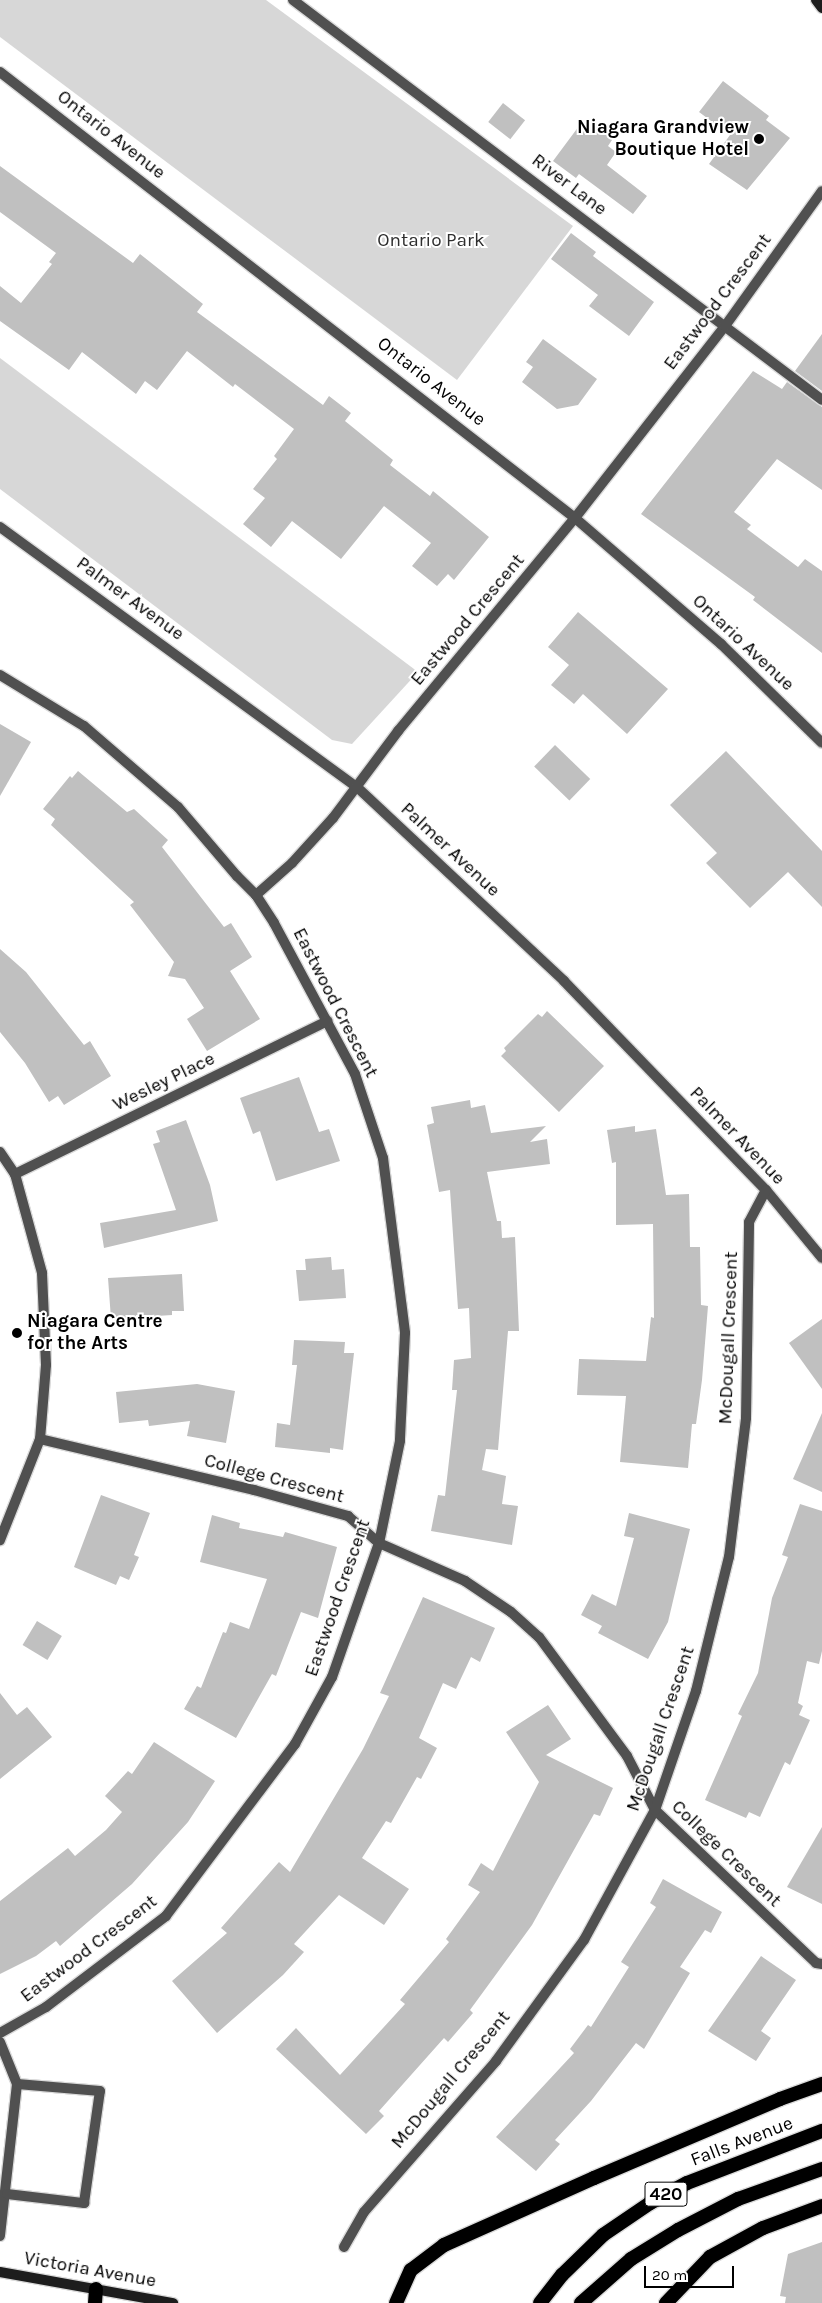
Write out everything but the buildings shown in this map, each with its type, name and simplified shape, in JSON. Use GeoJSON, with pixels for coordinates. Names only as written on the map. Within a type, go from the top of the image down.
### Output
{"type":"FeatureCollection","features":[{"type":"Feature","properties":{"kind":"highway"},"geometry":{"type":"LineString","coordinates":[[396,2303],[411,2270],[444,2245],[691,2136],[822,2084]]}},
{"type":"Feature","properties":{"kind":"highway","name":"Falls Avenue"},"geometry":{"type":"LineString","coordinates":[[540,2303],[562,2275],[603,2235],[650,2204],[687,2183],[822,2131]]}},
{"type":"Feature","properties":{"kind":"highway","name":"420"},"geometry":{"type":"LineString","coordinates":[[580,2303],[631,2259],[678,2230],[738,2199],[822,2169]]}},
{"type":"Feature","properties":{"kind":"highway"},"geometry":{"type":"LineString","coordinates":[[666,2303],[710,2257],[763,2228],[822,2206]]}},
{"type":"Feature","properties":{"kind":"highway"},"geometry":{"type":"LineString","coordinates":[[95,2303],[96,2288]]}},
{"type":"Feature","properties":{"kind":"main road"},"geometry":{"type":"LineString","coordinates":[[816,0],[822,8]]}},
{"type":"Feature","properties":{"kind":"main road","name":"Victoria Avenue"},"geometry":{"type":"LineString","coordinates":[[0,2272],[173,2303]]}},
{"type":"Feature","properties":{"kind":"street","name":"River Lane"},"geometry":{"type":"LineString","coordinates":[[293,0],[822,400]]}},
{"type":"Feature","properties":{"kind":"street","name":"Ontario Avenue"},"geometry":{"type":"LineString","coordinates":[[0,72],[575,518],[721,644],[822,743]]}},
{"type":"Feature","properties":{"kind":"street","name":"Eastwood Crescent"},"geometry":{"type":"LineString","coordinates":[[0,2033],[46,2007],[166,1916],[294,1744],[332,1677],[380,1542],[400,1440],[405,1333],[382,1158],[355,1074],[328,1021],[256,895],[292,863],[358,788],[398,731],[575,518],[725,326],[822,191]]}},
{"type":"Feature","properties":{"kind":"street","name":"Palmer Avenue"},"geometry":{"type":"LineString","coordinates":[[0,527],[358,788],[564,981],[766,1190],[822,1258]]}},
{"type":"Feature","properties":{"kind":"street"},"geometry":{"type":"LineString","coordinates":[[0,675],[84,726],[164,794],[256,895]]}},
{"type":"Feature","properties":{"kind":"street","name":"Wesley Place"},"geometry":{"type":"LineString","coordinates":[[14,1174],[328,1021]]}},
{"type":"Feature","properties":{"kind":"street"},"geometry":{"type":"LineString","coordinates":[[0,1152],[14,1174],[42,1273],[46,1365],[40,1439],[0,1540]]}},
{"type":"Feature","properties":{"kind":"street","name":"McDougall Crescent"},"geometry":{"type":"LineString","coordinates":[[344,2248],[364,2212],[496,2061],[584,1940],[655,1810],[696,1690],[729,1557],[746,1418],[749,1222],[766,1190]]}},
{"type":"Feature","properties":{"kind":"street","name":"College Crescent"},"geometry":{"type":"LineString","coordinates":[[40,1439],[254,1490],[348,1516],[380,1542],[465,1581],[511,1612],[539,1638],[627,1756],[655,1810],[816,1963],[822,1964]]}},
{"type":"Feature","properties":{"kind":"street"},"geometry":{"type":"LineString","coordinates":[[0,2042],[17,2084],[7,2194],[0,2236]]}},
{"type":"Feature","properties":{"kind":"street"},"geometry":{"type":"LineString","coordinates":[[7,2194],[84,2203],[100,2091],[17,2084]]}},
{"type":"Feature","properties":{"kind":"green space","name":"Ontario Park"},"geometry":{"type":"Polygon","coordinates":[[[0,0],[266,0],[573,226],[457,380],[0,37],[0,0]]]}},
{"type":"Feature","properties":{"kind":"green space"},"geometry":{"type":"Polygon","coordinates":[[[0,358],[418,672],[352,744],[332,740],[0,489],[0,358]]]}},
{"type":"Feature","properties":{"kind":"place","name":"Niagara Grandview Boutique Hotel"},"geometry":{"type":"Point","coordinates":[759,139]}},
{"type":"Feature","properties":{"kind":"place","name":"Niagara Centre for the Arts"},"geometry":{"type":"Point","coordinates":[17,1333]}}]}
